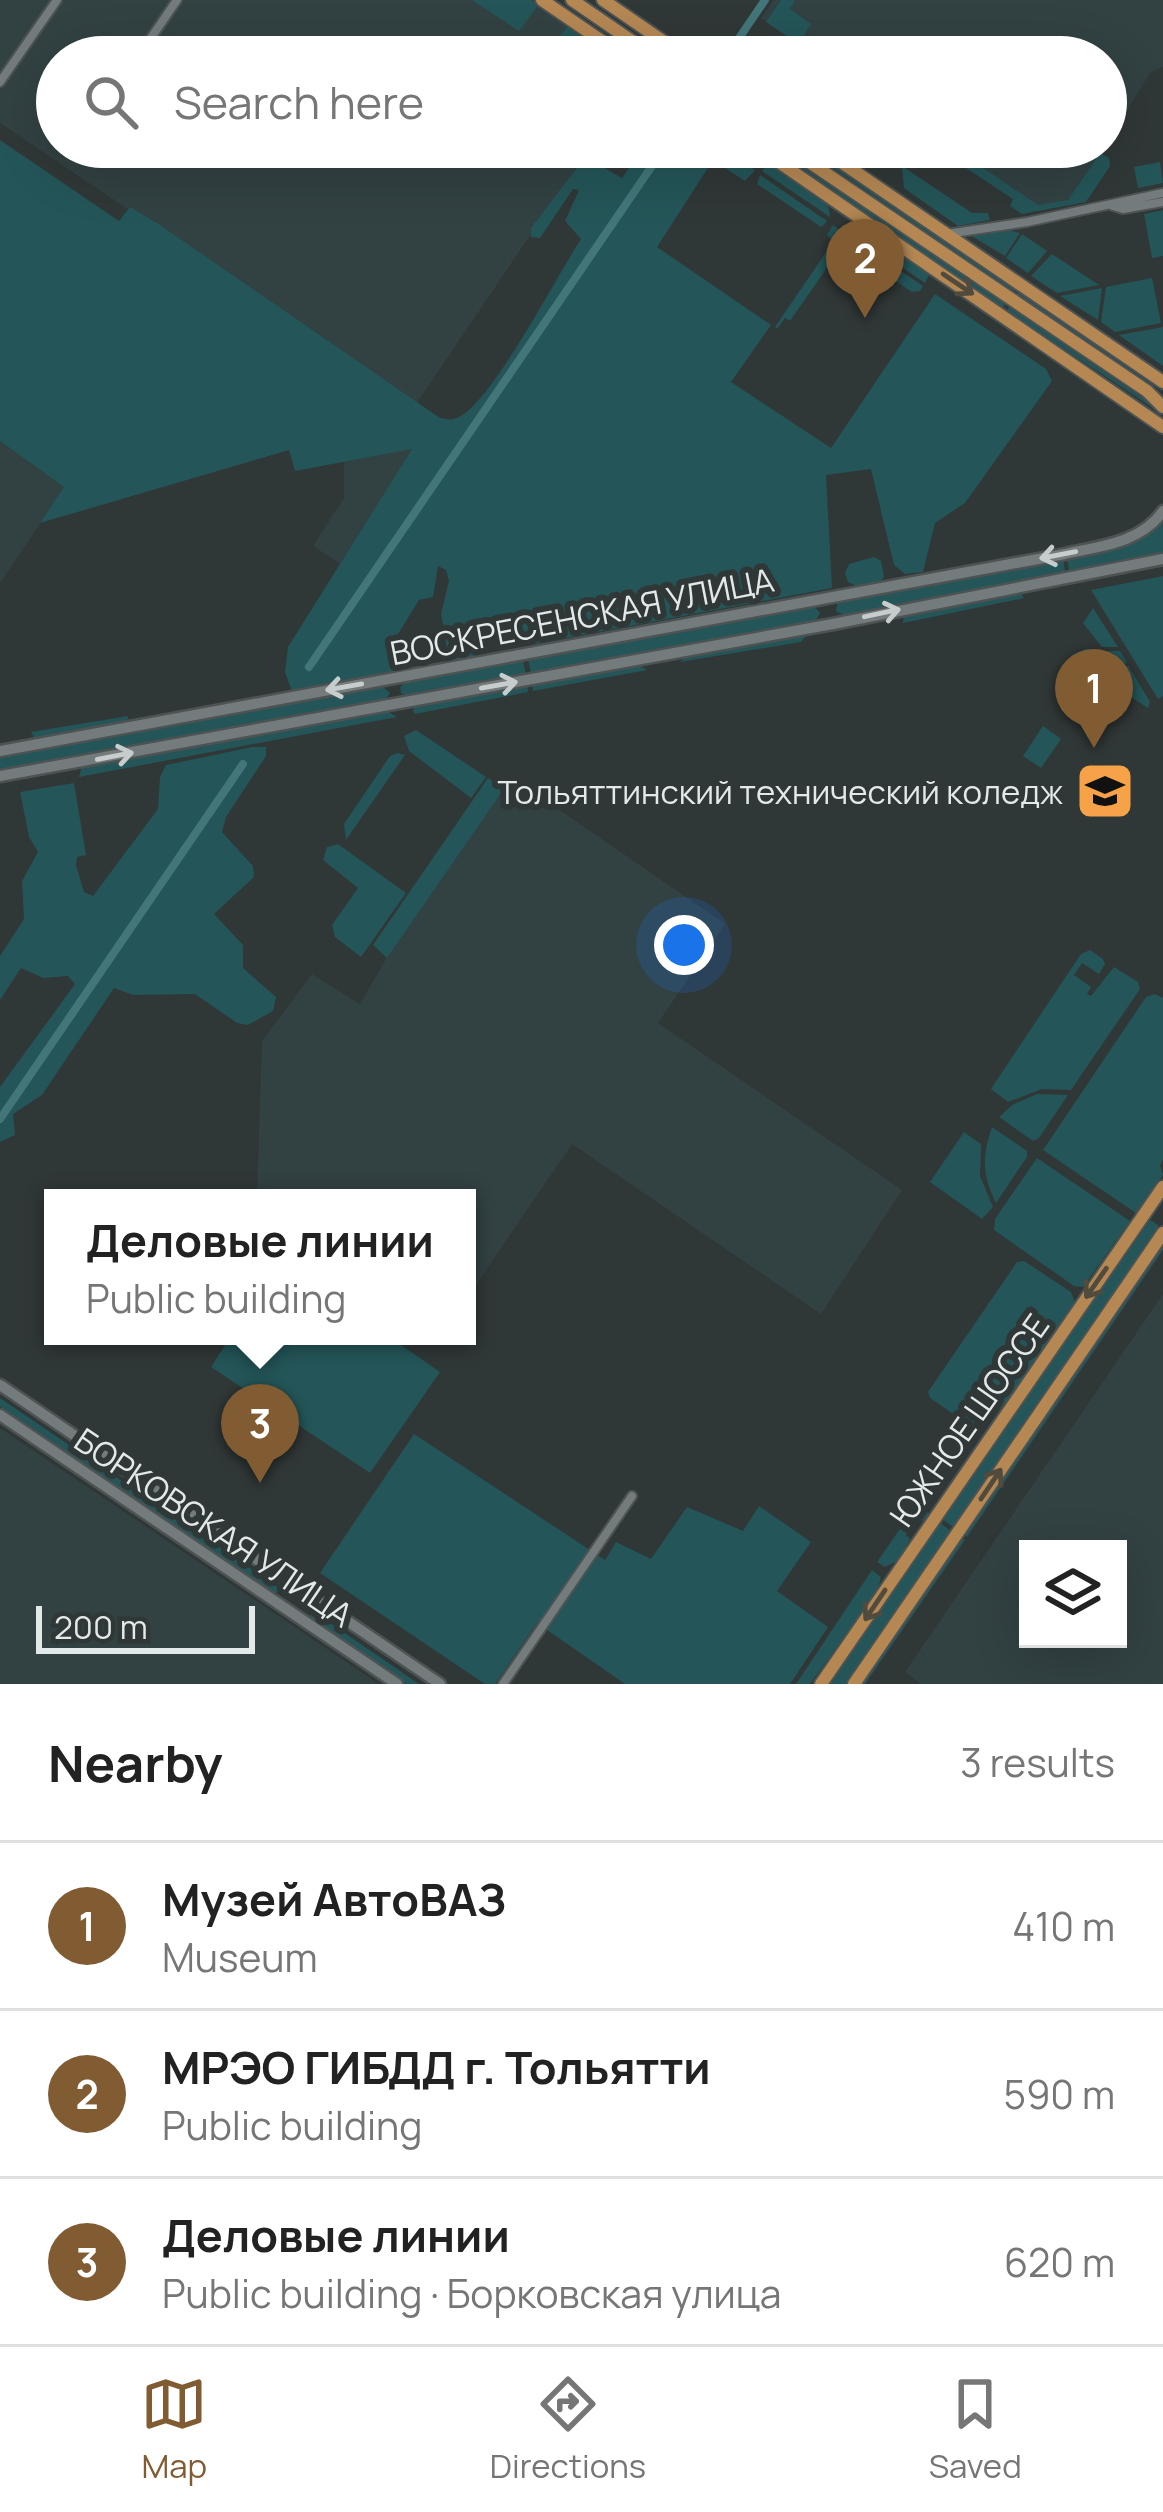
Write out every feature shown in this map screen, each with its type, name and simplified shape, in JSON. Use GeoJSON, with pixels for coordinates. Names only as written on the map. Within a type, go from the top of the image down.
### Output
{"type":"FeatureCollection","features":[{"type":"Feature","properties":{"kind":"main road"},"geometry":{"type":"LineString","coordinates":[[542,0],[594,36]]}},
{"type":"Feature","properties":{"kind":"main road"},"geometry":{"type":"LineString","coordinates":[[572,0],[624,36]]}},
{"type":"Feature","properties":{"kind":"main road"},"geometry":{"type":"LineString","coordinates":[[603,0],[655,36]]}},
{"type":"Feature","properties":{"kind":"main road"},"geometry":{"type":"LineString","coordinates":[[787,168],[1163,427]]}},
{"type":"Feature","properties":{"kind":"main road"},"geometry":{"type":"LineString","coordinates":[[818,168],[1163,407]]}},
{"type":"Feature","properties":{"kind":"main road"},"geometry":{"type":"LineString","coordinates":[[850,168],[1163,382]]}},
{"type":"Feature","properties":{"kind":"main road"},"geometry":{"type":"LineString","coordinates":[[1147,392],[1163,398]]}},
{"type":"Feature","properties":{"kind":"main road","name":"ВОСКРЕСЕНСКАЯ УЛИЦА"},"geometry":{"type":"LineString","coordinates":[[0,751],[1121,541],[1150,526],[1163,512]]}},
{"type":"Feature","properties":{"kind":"main road","name":"ВОСКРЕСЕНСКАЯ УЛИЦА"},"geometry":{"type":"LineString","coordinates":[[0,776],[1163,559]]}},
{"type":"Feature","properties":{"kind":"main road"},"geometry":{"type":"LineString","coordinates":[[827,598],[833,624]]}},
{"type":"Feature","properties":{"kind":"main road"},"geometry":{"type":"LineString","coordinates":[[396,678],[400,703]]}},
{"type":"Feature","properties":{"kind":"main road"},"geometry":{"type":"LineString","coordinates":[[1143,1216],[1162,1214],[1158,1207],[1161,1190]]}},
{"type":"Feature","properties":{"kind":"main road","name":"ЮЖНОЕ ШОССЕ"},"geometry":{"type":"LineString","coordinates":[[821,1684],[1161,1190]]}},
{"type":"Feature","properties":{"kind":"main road","name":"ЮЖНОЕ ШОССЕ"},"geometry":{"type":"LineString","coordinates":[[854,1684],[1163,1233]]}},
{"type":"Feature","properties":{"kind":"main road","name":"БОРКОВСКАЯ УЛИЦА"},"geometry":{"type":"LineString","coordinates":[[0,1385],[440,1684]]}},
{"type":"Feature","properties":{"kind":"main road","name":"БОРКОВСКАЯ УЛИЦА"},"geometry":{"type":"LineString","coordinates":[[0,1415],[398,1684]]}},
{"type":"Feature","properties":{"kind":"main road"},"geometry":{"type":"LineString","coordinates":[[295,1615],[308,1594]]}},
{"type":"Feature","properties":{"kind":"street"},"geometry":{"type":"LineString","coordinates":[[0,82],[57,0]]}},
{"type":"Feature","properties":{"kind":"street"},"geometry":{"type":"LineString","coordinates":[[152,36],[177,0]]}},
{"type":"Feature","properties":{"kind":"street"},"geometry":{"type":"LineString","coordinates":[[946,234],[1112,205],[1123,209],[1163,197]]}},
{"type":"Feature","properties":{"kind":"street"},"geometry":{"type":"LineString","coordinates":[[964,247],[964,239],[974,230]]}},
{"type":"Feature","properties":{"kind":"street"},"geometry":{"type":"LineString","coordinates":[[503,1684],[632,1496]]}},
{"type":"Feature","properties":{"kind":"shaded area"},"geometry":{"type":"Polygon","coordinates":[[[0,0],[532,0],[585,36],[36,36],[36,147],[0,123],[0,0]]]}},
{"type":"Feature","properties":{"kind":"shaded area"},"geometry":{"type":"Polygon","coordinates":[[[472,0],[532,0],[537,7],[519,31],[472,0]]]}},
{"type":"Feature","properties":{"kind":"shaded area"},"geometry":{"type":"Polygon","coordinates":[[[774,0],[1163,0],[1163,67],[1151,72],[1127,110],[1127,36],[787,36],[761,18],[774,0]]]}},
{"type":"Feature","properties":{"kind":"shaded area"},"geometry":{"type":"Polygon","coordinates":[[[781,0],[795,0],[790,9],[811,24],[803,36],[787,36],[766,22],[781,0]]]}},
{"type":"Feature","properties":{"kind":"shaded area"},"geometry":{"type":"Polygon","coordinates":[[[568,26],[579,36],[560,36],[568,26]]]}},
{"type":"Feature","properties":{"kind":"shaded area"},"geometry":{"type":"Polygon","coordinates":[[[0,140],[119,221],[130,207],[157,223],[440,418],[456,418],[489,388],[581,239],[565,221],[579,190],[573,189],[540,238],[531,237],[531,228],[577,168],[604,168],[622,178],[629,168],[708,168],[657,247],[771,325],[731,382],[831,448],[935,294],[1046,369],[1052,381],[965,503],[935,523],[923,572],[905,574],[894,565],[871,469],[826,475],[832,588],[529,645],[522,638],[489,642],[485,654],[449,661],[441,614],[449,581],[446,570],[438,566],[433,597],[419,600],[390,647],[393,672],[293,694],[285,672],[288,647],[412,449],[295,471],[289,450],[40,523],[64,487],[0,441],[0,140]]]}},
{"type":"Feature","properties":{"kind":"shaded area"},"geometry":{"type":"Polygon","coordinates":[[[1160,162],[1163,183],[1138,188],[1134,167],[1160,162]]]}},
{"type":"Feature","properties":{"kind":"shaded area"},"geometry":{"type":"Polygon","coordinates":[[[67,168],[576,168],[416,404],[67,168]]]}},
{"type":"Feature","properties":{"kind":"shaded area"},"geometry":{"type":"Polygon","coordinates":[[[725,168],[755,170],[745,181],[725,168]]]}},
{"type":"Feature","properties":{"kind":"shaded area"},"geometry":{"type":"Polygon","coordinates":[[[774,168],[828,203],[830,217],[762,171],[774,168]]]}},
{"type":"Feature","properties":{"kind":"shaded area"},"geometry":{"type":"Polygon","coordinates":[[[798,168],[806,168],[1005,304],[1003,308],[798,168]]]}},
{"type":"Feature","properties":{"kind":"shaded area"},"geometry":{"type":"Polygon","coordinates":[[[833,168],[840,168],[1016,288],[1013,291],[833,168]]]}},
{"type":"Feature","properties":{"kind":"shaded area"},"geometry":{"type":"Polygon","coordinates":[[[902,168],[972,213],[988,213],[990,220],[958,226],[904,188],[902,168]]]}},
{"type":"Feature","properties":{"kind":"shaded area"},"geometry":{"type":"Polygon","coordinates":[[[966,168],[983,168],[1038,205],[1068,200],[1090,168],[1109,168],[1086,202],[1022,214],[1010,206],[1013,199],[966,168]]]}},
{"type":"Feature","properties":{"kind":"shaded area"},"geometry":{"type":"Polygon","coordinates":[[[981,168],[1090,168],[1068,200],[1037,206],[981,168]]]}},
{"type":"Feature","properties":{"kind":"shaded area"},"geometry":{"type":"Polygon","coordinates":[[[760,175],[827,221],[821,227],[757,184],[760,175]]]}},
{"type":"Feature","properties":{"kind":"shaded area"},"geometry":{"type":"Polygon","coordinates":[[[1163,210],[1163,256],[1152,258],[1144,214],[1163,210]]]}},
{"type":"Feature","properties":{"kind":"shaded area"},"geometry":{"type":"Polygon","coordinates":[[[833,225],[849,236],[790,321],[785,318],[777,329],[833,242],[827,235],[833,225]]]}},
{"type":"Feature","properties":{"kind":"shaded area"},"geometry":{"type":"Polygon","coordinates":[[[863,226],[926,269],[925,283],[856,236],[863,226]]]}},
{"type":"Feature","properties":{"kind":"shaded area"},"geometry":{"type":"Polygon","coordinates":[[[1005,229],[1020,233],[1005,256],[970,235],[1005,229]]]}},
{"type":"Feature","properties":{"kind":"shaded area"},"geometry":{"type":"Polygon","coordinates":[[[1022,234],[1047,251],[1028,273],[1006,258],[1022,234]]]}},
{"type":"Feature","properties":{"kind":"shaded area"},"geometry":{"type":"Polygon","coordinates":[[[854,239],[923,286],[920,291],[912,292],[852,252],[854,239]]]}},
{"type":"Feature","properties":{"kind":"shaded area"},"geometry":{"type":"Polygon","coordinates":[[[1052,254],[1099,285],[1057,293],[1031,276],[1052,254]]]}},
{"type":"Feature","properties":{"kind":"shaded area"},"geometry":{"type":"Polygon","coordinates":[[[1152,278],[1161,323],[1115,332],[1101,322],[1106,287],[1152,278]]]}},
{"type":"Feature","properties":{"kind":"shaded area"},"geometry":{"type":"Polygon","coordinates":[[[1102,288],[1098,320],[1060,296],[1102,288]]]}},
{"type":"Feature","properties":{"kind":"shaded area"},"geometry":{"type":"Polygon","coordinates":[[[1020,290],[1162,388],[1162,391],[1017,294],[1020,290]]]}},
{"type":"Feature","properties":{"kind":"shaded area"},"geometry":{"type":"Polygon","coordinates":[[[1009,307],[1156,407],[1156,410],[1007,311],[1009,307]]]}},
{"type":"Feature","properties":{"kind":"shaded area"},"geometry":{"type":"Polygon","coordinates":[[[1163,327],[1163,366],[1119,335],[1163,327]]]}},
{"type":"Feature","properties":{"kind":"shaded area"},"geometry":{"type":"Polygon","coordinates":[[[0,441],[65,487],[0,583],[0,441]]]}},
{"type":"Feature","properties":{"kind":"shaded area"},"geometry":{"type":"Polygon","coordinates":[[[413,448],[340,564],[313,546],[344,498],[344,461],[413,448]]]}},
{"type":"Feature","properties":{"kind":"shaded area"},"geometry":{"type":"Polygon","coordinates":[[[1163,522],[1163,554],[1069,572],[1067,557],[1136,541],[1163,522]]]}},
{"type":"Feature","properties":{"kind":"shaded area"},"geometry":{"type":"Polygon","coordinates":[[[874,557],[881,561],[881,581],[857,586],[848,582],[849,564],[874,557]]]}},
{"type":"Feature","properties":{"kind":"shaded area"},"geometry":{"type":"Polygon","coordinates":[[[1063,557],[1065,573],[843,615],[836,611],[838,600],[1063,557]]]}},
{"type":"Feature","properties":{"kind":"shaded area"},"geometry":{"type":"Polygon","coordinates":[[[1163,576],[1163,696],[1158,699],[1091,590],[1163,576]]]}},
{"type":"Feature","properties":{"kind":"shaded area"},"geometry":{"type":"Polygon","coordinates":[[[1021,593],[1024,598],[903,623],[904,614],[1021,593]]]}},
{"type":"Feature","properties":{"kind":"shaded area"},"geometry":{"type":"Polygon","coordinates":[[[813,605],[820,613],[816,620],[531,674],[528,659],[813,605]]]}},
{"type":"Feature","properties":{"kind":"shaded area"},"geometry":{"type":"Polygon","coordinates":[[[1093,608],[1118,647],[1102,647],[1083,623],[1093,608]]]}},
{"type":"Feature","properties":{"kind":"shaded area"},"geometry":{"type":"Polygon","coordinates":[[[808,633],[801,642],[680,662],[690,653],[808,633]]]}},
{"type":"Feature","properties":{"kind":"shaded area"},"geometry":{"type":"Polygon","coordinates":[[[1099,649],[1111,663],[1105,651],[1120,651],[1127,662],[1110,684],[1103,679],[1109,669],[1087,654],[1081,662],[1071,655],[1099,649]]]}},
{"type":"Feature","properties":{"kind":"shaded area"},"geometry":{"type":"Polygon","coordinates":[[[523,660],[526,675],[406,697],[401,693],[406,682],[523,660]]]}},
{"type":"Feature","properties":{"kind":"shaded area"},"geometry":{"type":"Polygon","coordinates":[[[635,663],[647,670],[533,691],[532,683],[635,663]]]}},
{"type":"Feature","properties":{"kind":"shaded area"},"geometry":{"type":"Polygon","coordinates":[[[1128,665],[1150,702],[1148,708],[1113,686],[1128,665]]]}},
{"type":"Feature","properties":{"kind":"shaded area"},"geometry":{"type":"Polygon","coordinates":[[[527,684],[528,692],[413,711],[415,705],[527,684]]]}},
{"type":"Feature","properties":{"kind":"shaded area"},"geometry":{"type":"Polygon","coordinates":[[[382,686],[390,693],[385,701],[0,771],[0,756],[382,686]]]}},
{"type":"Feature","properties":{"kind":"shaded area"},"geometry":{"type":"Polygon","coordinates":[[[385,710],[397,717],[79,777],[82,766],[385,710]]]}},
{"type":"Feature","properties":{"kind":"shaded area"},"geometry":{"type":"Polygon","coordinates":[[[128,716],[127,724],[36,741],[31,732],[128,716]]]}},
{"type":"Feature","properties":{"kind":"shaded area"},"geometry":{"type":"Polygon","coordinates":[[[1043,726],[1061,739],[1041,768],[1023,756],[1043,726]]]}},
{"type":"Feature","properties":{"kind":"shaded area"},"geometry":{"type":"Polygon","coordinates":[[[416,730],[486,777],[471,798],[409,751],[404,736],[416,730]]]}},
{"type":"Feature","properties":{"kind":"shaded area"},"geometry":{"type":"Polygon","coordinates":[[[266,747],[266,756],[226,817],[222,832],[253,866],[254,877],[214,914],[243,945],[243,968],[276,997],[273,1011],[248,1025],[237,1023],[195,994],[133,995],[114,988],[42,1095],[13,1114],[15,1135],[0,1142],[0,1087],[75,984],[68,976],[43,978],[21,968],[0,1000],[0,956],[24,919],[22,881],[38,852],[29,837],[20,792],[74,783],[86,855],[77,857],[76,865],[84,892],[93,896],[158,809],[160,777],[166,765],[266,747]]]}},
{"type":"Feature","properties":{"kind":"shaded area"},"geometry":{"type":"Polygon","coordinates":[[[405,755],[346,840],[344,824],[390,756],[405,755]]]}},
{"type":"Feature","properties":{"kind":"shaded area"},"geometry":{"type":"Polygon","coordinates":[[[512,777],[725,924],[658,1023],[902,1190],[821,1314],[572,1144],[476,1285],[476,1189],[257,1189],[262,1041],[312,974],[360,1004],[512,777]]]}},
{"type":"Feature","properties":{"kind":"shaded area"},"geometry":{"type":"Polygon","coordinates":[[[488,778],[504,789],[387,958],[373,945],[488,778]]]}},
{"type":"Feature","properties":{"kind":"shaded area"},"geometry":{"type":"Polygon","coordinates":[[[338,844],[406,893],[361,957],[335,937],[332,925],[358,888],[323,860],[327,847],[338,844]]]}},
{"type":"Feature","properties":{"kind":"shaded area"},"geometry":{"type":"Polygon","coordinates":[[[1090,950],[1105,964],[1099,974],[1082,963],[1074,975],[1091,987],[1087,994],[1091,996],[1114,967],[1138,982],[1140,989],[1071,1090],[1042,1089],[1008,1102],[991,1089],[1081,954],[1090,950]]]}},
{"type":"Feature","properties":{"kind":"shaded area"},"geometry":{"type":"Polygon","coordinates":[[[1146,997],[1163,998],[1163,1175],[1136,1213],[1043,1150],[1146,997]]]}},
{"type":"Feature","properties":{"kind":"shaded area"},"geometry":{"type":"Polygon","coordinates":[[[1037,1094],[1068,1095],[1033,1141],[999,1117],[1037,1094]]]}},
{"type":"Feature","properties":{"kind":"shaded area"},"geometry":{"type":"Polygon","coordinates":[[[992,1127],[1027,1151],[996,1203],[985,1165],[992,1127]]]}},
{"type":"Feature","properties":{"kind":"shaded area"},"geometry":{"type":"Polygon","coordinates":[[[964,1132],[981,1144],[980,1176],[993,1207],[982,1219],[930,1182],[964,1132]]]}},
{"type":"Feature","properties":{"kind":"shaded area"},"geometry":{"type":"Polygon","coordinates":[[[1037,1158],[1130,1221],[1083,1287],[1074,1286],[994,1230],[995,1219],[1037,1158]]]}},
{"type":"Feature","properties":{"kind":"shaded area"},"geometry":{"type":"Polygon","coordinates":[[[1150,1220],[1158,1225],[1157,1231],[953,1527],[942,1519],[1150,1220]]]}},
{"type":"Feature","properties":{"kind":"shaded area"},"geometry":{"type":"Polygon","coordinates":[[[1163,1242],[1163,1250],[967,1537],[963,1533],[1163,1242]]]}},
{"type":"Feature","properties":{"kind":"shaded area"},"geometry":{"type":"Polygon","coordinates":[[[1024,1261],[1071,1292],[1075,1302],[1012,1396],[983,1426],[969,1425],[928,1392],[1017,1262],[1024,1261]]]}},
{"type":"Feature","properties":{"kind":"shaded area"},"geometry":{"type":"Polygon","coordinates":[[[1163,1294],[1163,1684],[921,1684],[905,1672],[1163,1294]]]}},
{"type":"Feature","properties":{"kind":"shaded area"},"geometry":{"type":"Polygon","coordinates":[[[225,1345],[401,1345],[440,1372],[370,1473],[211,1367],[225,1345]]]}},
{"type":"Feature","properties":{"kind":"shaded area"},"geometry":{"type":"Polygon","coordinates":[[[0,1398],[279,1588],[280,1592],[0,1406],[0,1398]]]}},
{"type":"Feature","properties":{"kind":"shaded area"},"geometry":{"type":"Polygon","coordinates":[[[0,1428],[379,1684],[0,1684],[0,1428]]]}},
{"type":"Feature","properties":{"kind":"shaded area"},"geometry":{"type":"Polygon","coordinates":[[[414,1434],[605,1560],[616,1542],[651,1559],[687,1507],[743,1531],[759,1506],[811,1542],[777,1591],[828,1627],[790,1684],[625,1684],[537,1623],[495,1684],[485,1684],[320,1573],[414,1434]]]}},
{"type":"Feature","properties":{"kind":"shaded area"},"geometry":{"type":"Polygon","coordinates":[[[917,1504],[929,1514],[923,1521],[917,1518],[899,1560],[885,1567],[877,1562],[917,1504]]]}},
{"type":"Feature","properties":{"kind":"shaded area"},"geometry":{"type":"Polygon","coordinates":[[[939,1522],[951,1531],[846,1684],[829,1684],[939,1522]]]}},
{"type":"Feature","properties":{"kind":"shaded area"},"geometry":{"type":"Polygon","coordinates":[[[960,1537],[965,1540],[861,1684],[960,1537]]]}},
{"type":"Feature","properties":{"kind":"shaded area"},"geometry":{"type":"Polygon","coordinates":[[[872,1570],[881,1577],[877,1592],[810,1684],[796,1684],[872,1570]]]}},
{"type":"Feature","properties":{"kind":"shaded area"},"geometry":{"type":"Polygon","coordinates":[[[310,1612],[419,1684],[407,1684],[310,1618],[310,1612]]]}},
{"type":"Feature","properties":{"kind":"waterway"},"geometry":{"type":"LineString","coordinates":[[740,36],[765,0]]}},
{"type":"Feature","properties":{"kind":"waterway"},"geometry":{"type":"LineString","coordinates":[[309,667],[651,168]]}},
{"type":"Feature","properties":{"kind":"waterway"},"geometry":{"type":"LineString","coordinates":[[0,1119],[243,764]]}},
{"type":"Feature","properties":{"kind":"place","name":"МРЭО ГИБДД г. Тольятти"},"geometry":{"type":"Point","coordinates":[865,318]}},
{"type":"Feature","properties":{"kind":"place","name":"Музей АвтоВАЗ"},"geometry":{"type":"Point","coordinates":[1094,748]}},
{"type":"Feature","properties":{"kind":"place","name":"Тольяттинский технический коледж"},"geometry":{"type":"Point","coordinates":[1105,791]}},
{"type":"Feature","properties":{"kind":"place","name":"Деловые линии"},"geometry":{"type":"Point","coordinates":[260,1483]}}]}
